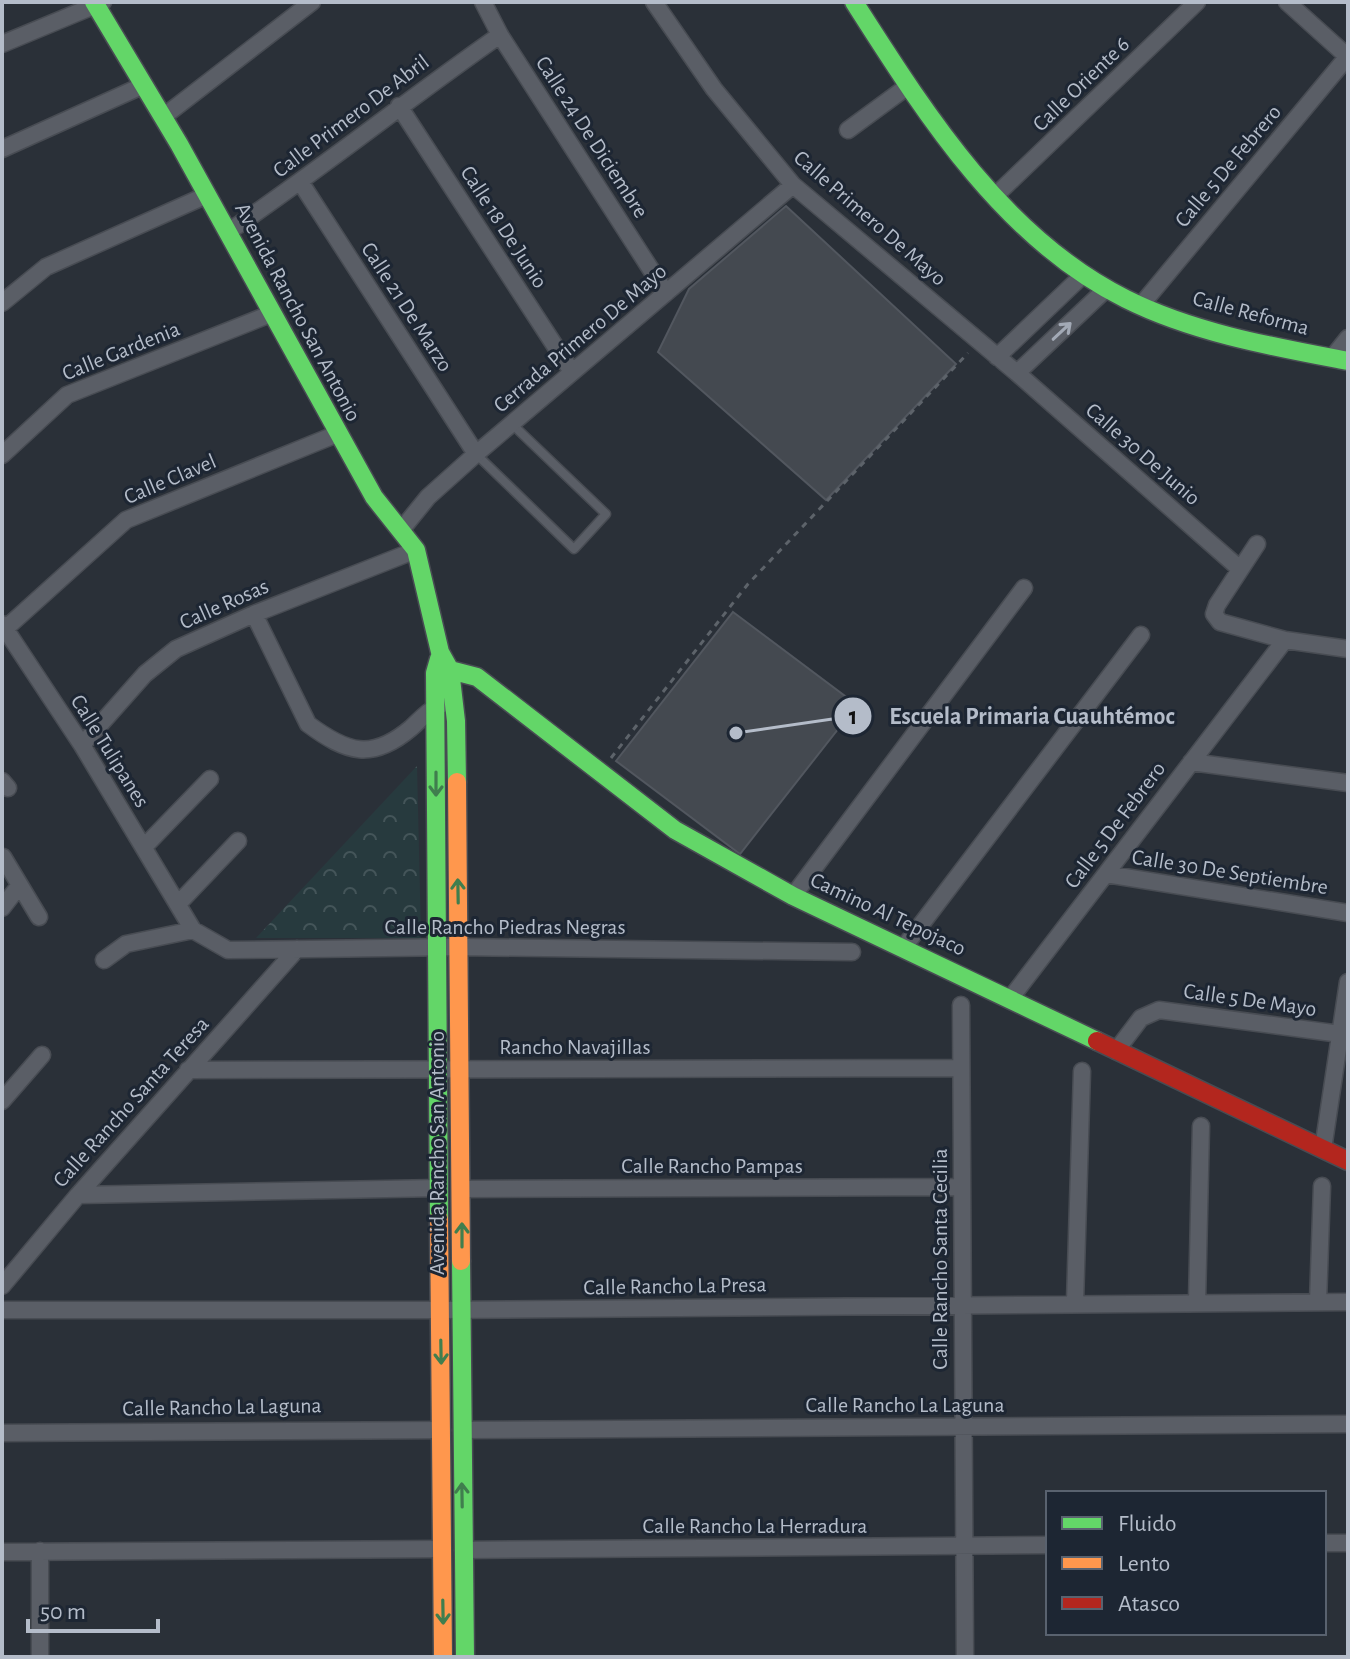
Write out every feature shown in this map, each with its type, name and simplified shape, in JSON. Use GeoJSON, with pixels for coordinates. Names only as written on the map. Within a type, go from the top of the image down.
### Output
{"type":"FeatureCollection","features":[{"type":"Feature","properties":{"kind":"street"},"geometry":{"type":"LineString","coordinates":[[163,117],[312,2]]}},
{"type":"Feature","properties":{"kind":"street","name":"Calle 24 De Diciembre"},"geometry":{"type":"LineString","coordinates":[[483,2],[500,35],[666,293]]}},
{"type":"Feature","properties":{"kind":"street","name":"Calle Primero De Mayo"},"geometry":{"type":"LineString","coordinates":[[654,2],[714,89],[793,185],[1017,373]]}},
{"type":"Feature","properties":{"kind":"street","name":"Calle Reforma"},"geometry":{"type":"LineString","coordinates":[[854,2],[908,86],[994,197],[1084,274],[1106,289],[1186,321],[1340,360]]}},
{"type":"Feature","properties":{"kind":"street","name":"Calle Oriente 6"},"geometry":{"type":"LineString","coordinates":[[994,197],[1197,2]]}},
{"type":"Feature","properties":{"kind":"street"},"geometry":{"type":"LineString","coordinates":[[1287,2],[1348,57]]}},
{"type":"Feature","properties":{"kind":"street"},"geometry":{"type":"LineString","coordinates":[[2,44],[98,4]]}},
{"type":"Feature","properties":{"kind":"street","name":"Avenida Rancho San Antonio"},"geometry":{"type":"LineString","coordinates":[[98,4],[228,232],[337,434],[374,497],[416,550],[443,671],[454,701],[465,1657]]}},
{"type":"Feature","properties":{"kind":"street","name":"Calle Primero De Abril"},"geometry":{"type":"LineString","coordinates":[[228,232],[301,183],[399,106],[500,35]]}},
{"type":"Feature","properties":{"kind":"street","name":"Calle 5 De Febrero"},"geometry":{"type":"LineString","coordinates":[[1142,304],[1348,57]]}},
{"type":"Feature","properties":{"kind":"street"},"geometry":{"type":"LineString","coordinates":[[2,149],[144,85]]}},
{"type":"Feature","properties":{"kind":"street"},"geometry":{"type":"LineString","coordinates":[[848,130],[908,86]]}},
{"type":"Feature","properties":{"kind":"street","name":"Calle 18 De Junio"},"geometry":{"type":"LineString","coordinates":[[399,106],[572,372]]}},
{"type":"Feature","properties":{"kind":"street","name":"Calle 21 De Marzo"},"geometry":{"type":"LineString","coordinates":[[301,183],[476,454]]}},
{"type":"Feature","properties":{"kind":"street","name":"Cerrada Primero De Mayo"},"geometry":{"type":"LineString","coordinates":[[402,529],[428,497],[476,454],[793,185]]}},
{"type":"Feature","properties":{"kind":"street"},"geometry":{"type":"LineString","coordinates":[[2,303],[46,267],[207,195]]}},
{"type":"Feature","properties":{"kind":"street"},"geometry":{"type":"LineString","coordinates":[[997,357],[1084,274]]}},
{"type":"Feature","properties":{"kind":"street"},"geometry":{"type":"LineString","coordinates":[[1017,373],[1106,289]]}},
{"type":"Feature","properties":{"kind":"street","name":"Calle Gardenia"},"geometry":{"type":"LineString","coordinates":[[2,455],[67,395],[273,313]]}},
{"type":"Feature","properties":{"kind":"street"},"geometry":{"type":"LineString","coordinates":[[1340,360],[1348,338]]}},
{"type":"Feature","properties":{"kind":"street","name":"Calle 30 De Junio"},"geometry":{"type":"LineString","coordinates":[[1017,373],[1240,569]]}},
{"type":"Feature","properties":{"kind":"street","name":"Calle Clavel"},"geometry":{"type":"LineString","coordinates":[[4,626],[126,520],[337,434]]}},
{"type":"Feature","properties":{"kind":"street"},"geometry":{"type":"LineString","coordinates":[[1257,544],[1214,614],[1220,622],[1285,640],[1348,649]]}},
{"type":"Feature","properties":{"kind":"street","name":"Calle Rosas"},"geometry":{"type":"LineString","coordinates":[[82,745],[145,674],[176,649],[254,614],[416,550]]}},
{"type":"Feature","properties":{"kind":"street"},"geometry":{"type":"LineString","coordinates":[[793,896],[1024,588]]}},
{"type":"Feature","properties":{"kind":"street"},"geometry":{"type":"LineString","coordinates":[[254,614],[308,724],[321,734],[362,750],[374,751],[391,745],[436,706],[454,701]]}},
{"type":"Feature","properties":{"kind":"street","name":"Calle Tulipanes"},"geometry":{"type":"LineString","coordinates":[[4,626],[82,745],[178,904]]}},
{"type":"Feature","properties":{"kind":"street"},"geometry":{"type":"LineString","coordinates":[[904,947],[1141,635]]}},
{"type":"Feature","properties":{"kind":"street","name":"Calle 5 De Febrero"},"geometry":{"type":"LineString","coordinates":[[1010,999],[1285,640]]}},
{"type":"Feature","properties":{"kind":"street","name":"Avenida Rancho San Antonio"},"geometry":{"type":"LineString","coordinates":[[443,671],[436,706],[443,1657]]}},
{"type":"Feature","properties":{"kind":"street","name":"Camino Al Tepojaco"},"geometry":{"type":"LineString","coordinates":[[443,671],[477,677],[675,830],[793,896],[1348,1161]]}},
{"type":"Feature","properties":{"kind":"street"},"geometry":{"type":"LineString","coordinates":[[1191,762],[1348,783]]}},
{"type":"Feature","properties":{"kind":"street"},"geometry":{"type":"LineString","coordinates":[[144,847],[210,779]]}},
{"type":"Feature","properties":{"kind":"street"},"geometry":{"type":"LineString","coordinates":[[104,960],[126,944],[193,930],[178,904],[238,841]]}},
{"type":"Feature","properties":{"kind":"street"},"geometry":{"type":"LineString","coordinates":[[3,857],[39,917]]}},
{"type":"Feature","properties":{"kind":"street","name":"Calle 30 De Septiembre"},"geometry":{"type":"LineString","coordinates":[[1106,874],[1348,913]]}},
{"type":"Feature","properties":{"kind":"street"},"geometry":{"type":"LineString","coordinates":[[2,908],[19,886]]}},
{"type":"Feature","properties":{"kind":"street","name":"Calle Rancho Piedras Negras"},"geometry":{"type":"LineString","coordinates":[[193,930],[228,950],[459,947],[852,952]]}},
{"type":"Feature","properties":{"kind":"street","name":"Calle Rancho Santa Teresa"},"geometry":{"type":"LineString","coordinates":[[2,1286],[78,1195],[297,949]]}},
{"type":"Feature","properties":{"kind":"street"},"geometry":{"type":"LineString","coordinates":[[1323,1149],[1344,1035],[1348,982]]}},
{"type":"Feature","properties":{"kind":"street","name":"Calle Rancho Santa Cecilia"},"geometry":{"type":"LineString","coordinates":[[961,1005],[965,1657]]}},
{"type":"Feature","properties":{"kind":"street","name":"Calle 5 De Mayo"},"geometry":{"type":"LineString","coordinates":[[1116,1051],[1141,1018],[1159,1010],[1344,1035]]}},
{"type":"Feature","properties":{"kind":"street"},"geometry":{"type":"LineString","coordinates":[[2,1101],[42,1055]]}},
{"type":"Feature","properties":{"kind":"street","name":"Rancho Navajillas"},"geometry":{"type":"LineString","coordinates":[[188,1070],[961,1068]]}},
{"type":"Feature","properties":{"kind":"street"},"geometry":{"type":"LineString","coordinates":[[1075,1302],[1082,1071]]}},
{"type":"Feature","properties":{"kind":"street"},"geometry":{"type":"LineString","coordinates":[[1197,1302],[1201,1126]]}},
{"type":"Feature","properties":{"kind":"street"},"geometry":{"type":"LineString","coordinates":[[1318,1302],[1322,1186]]}},
{"type":"Feature","properties":{"kind":"street","name":"Calle Rancho Pampas"},"geometry":{"type":"LineString","coordinates":[[462,1189],[962,1187]]}},
{"type":"Feature","properties":{"kind":"street"},"geometry":{"type":"LineString","coordinates":[[78,1195],[439,1188]]}},
{"type":"Feature","properties":{"kind":"street","name":"Calle Rancho La Presa"},"geometry":{"type":"LineString","coordinates":[[2,1310],[462,1310],[1075,1302],[1348,1302]]}},
{"type":"Feature","properties":{"kind":"street","name":"Calle Rancho La Laguna"},"geometry":{"type":"LineString","coordinates":[[462,1430],[1348,1424]]}},
{"type":"Feature","properties":{"kind":"street","name":"Calle Rancho La Laguna"},"geometry":{"type":"LineString","coordinates":[[2,1433],[442,1430]]}},
{"type":"Feature","properties":{"kind":"street"},"geometry":{"type":"LineString","coordinates":[[1326,1543],[1348,1543]]}},
{"type":"Feature","properties":{"kind":"street","name":"Calle Rancho La Herradura"},"geometry":{"type":"LineString","coordinates":[[463,1550],[1046,1545]]}},
{"type":"Feature","properties":{"kind":"street"},"geometry":{"type":"LineString","coordinates":[[2,1552],[442,1549]]}},
{"type":"Feature","properties":{"kind":"street"},"geometry":{"type":"LineString","coordinates":[[40,1551],[40,1657]]}},
{"type":"Feature","properties":{"kind":"lane"},"geometry":{"type":"LineString","coordinates":[[476,454],[574,549],[606,514],[513,425]]}},
{"type":"Feature","properties":{"kind":"path"},"geometry":{"type":"LineString","coordinates":[[600,772],[748,584],[980,342]]}},
{"type":"Feature","properties":{"kind":"green space"},"geometry":{"type":"Polygon","coordinates":[[[417,766],[421,938],[256,938],[417,766]]]}},
{"type":"Feature","properties":{"kind":"building"},"geometry":{"type":"Polygon","coordinates":[[[786,206],[956,364],[826,500],[658,352],[689,289],[786,206]]]}},
{"type":"Feature","properties":{"kind":"building"},"geometry":{"type":"Polygon","coordinates":[[[733,612],[857,705],[740,854],[616,761],[733,612]]]}},
{"type":"Feature","properties":{"kind":"traffic: fast"},"geometry":{"type":"LineString","coordinates":[[94,2],[179,144],[374,497],[416,550],[440,652],[450,670],[456,721],[457,782]]}},
{"type":"Feature","properties":{"kind":"traffic: fast"},"geometry":{"type":"LineString","coordinates":[[854,2],[909,87],[970,169],[1042,242],[1082,273],[1126,299],[1179,321],[1235,338],[1348,361]]}},
{"type":"Feature","properties":{"kind":"traffic: fast"},"geometry":{"type":"LineString","coordinates":[[439,659],[435,673],[439,1219]]}},
{"type":"Feature","properties":{"kind":"traffic: fast"},"geometry":{"type":"LineString","coordinates":[[440,672],[450,670],[477,677],[675,830],[793,896],[1097,1041]]}},
{"type":"Feature","properties":{"kind":"traffic: fast"},"geometry":{"type":"LineString","coordinates":[[461,1261],[465,1657]]}},
{"type":"Feature","properties":{"kind":"traffic: slow"},"geometry":{"type":"LineString","coordinates":[[457,782],[461,1261]]}},
{"type":"Feature","properties":{"kind":"traffic: slow"},"geometry":{"type":"LineString","coordinates":[[439,1219],[443,1657]]}},
{"type":"Feature","properties":{"kind":"traffic: jam"},"geometry":{"type":"LineString","coordinates":[[1097,1041],[1348,1161]]}},
{"type":"Feature","properties":{"kind":"place","name":"Escuela Primaria Cuauhtémoc"},"geometry":{"type":"Point","coordinates":[736,733]}}]}
